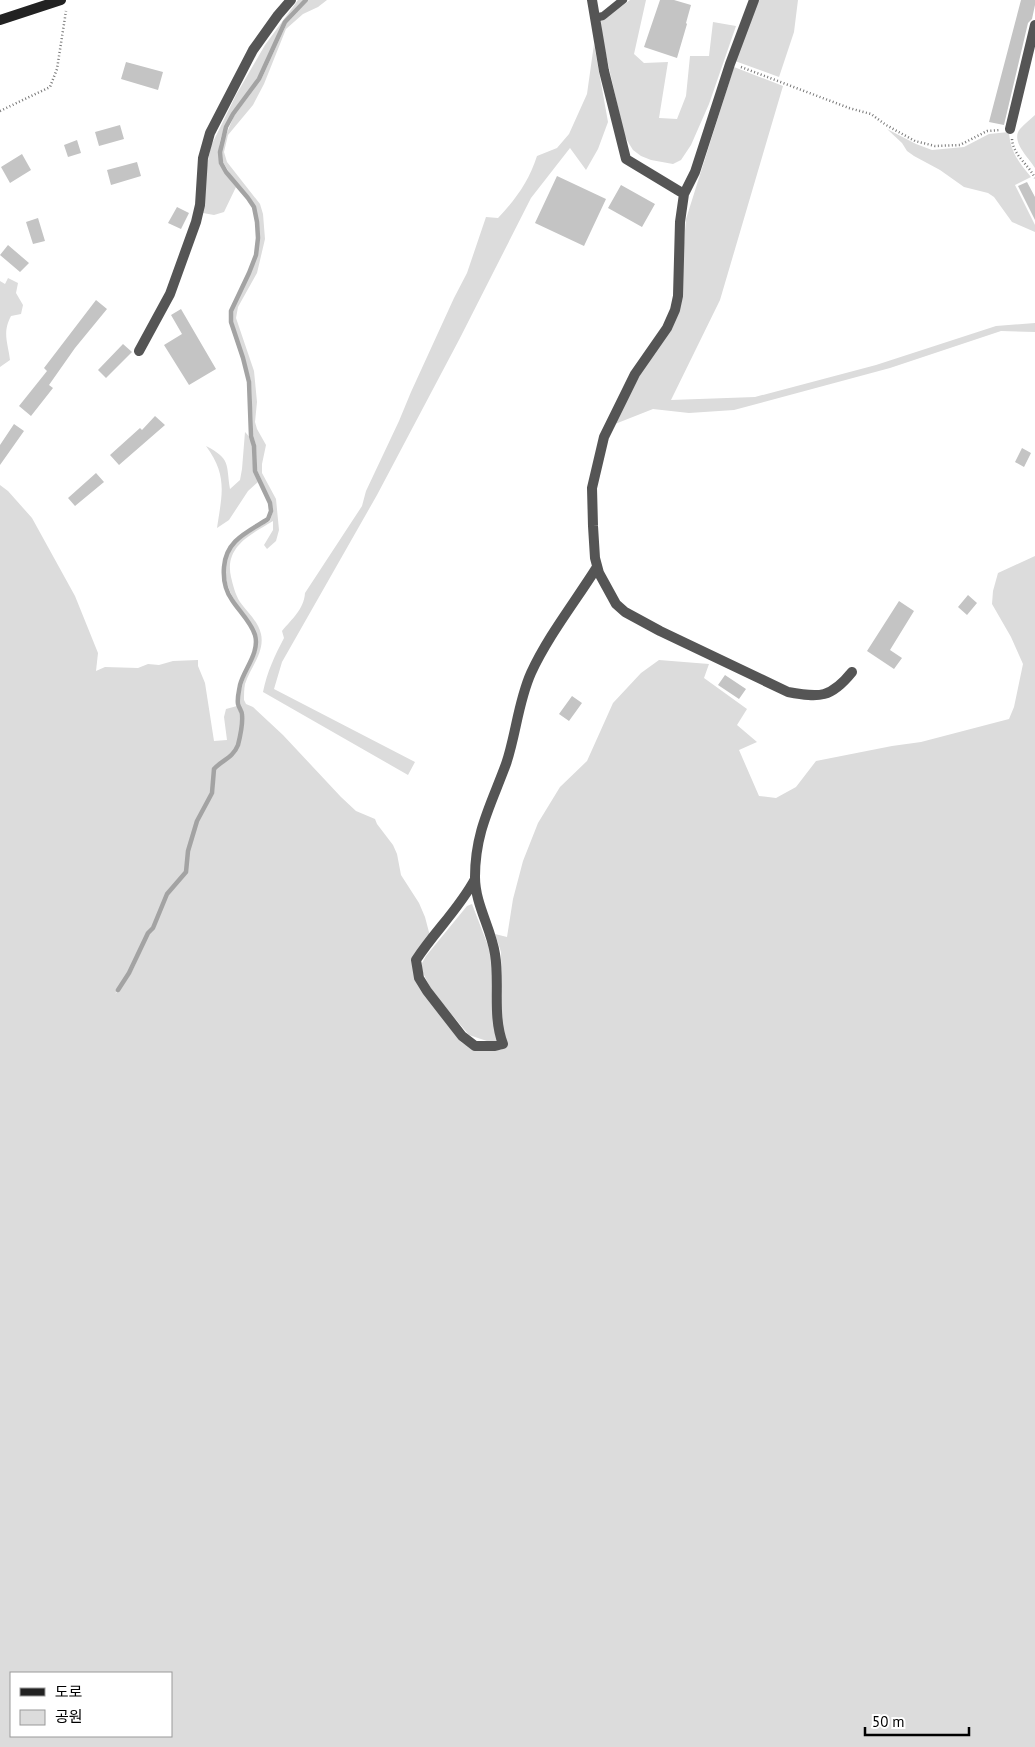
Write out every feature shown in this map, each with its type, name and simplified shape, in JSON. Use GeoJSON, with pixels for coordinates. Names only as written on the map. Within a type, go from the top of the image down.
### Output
{"type":"FeatureCollection","features":[{"type":"Feature","properties":{"kind":"street"},"geometry":{"type":"LineString","coordinates":[[139,351],[170,294],[196,222],[200,205],[203,158],[210,133],[253,50],[291,0]]}},
{"type":"Feature","properties":{"kind":"street"},"geometry":{"type":"LineString","coordinates":[[592,0],[604,71],[626,160],[684,194]]}},
{"type":"Feature","properties":{"kind":"street"},"geometry":{"type":"LineString","coordinates":[[754,0],[730,64],[696,172],[684,194],[680,222],[678,296],[675,310],[667,328],[635,374],[604,437],[598,455],[592,488],[595,558],[602,581],[616,604],[626,612],[660,631],[788,692],[809,696],[822,695],[833,691],[852,672]]}},
{"type":"Feature","properties":{"kind":"street"},"geometry":{"type":"LineString","coordinates":[[0,20],[63,3]]}},
{"type":"Feature","properties":{"kind":"street"},"geometry":{"type":"LineString","coordinates":[[1010,128],[1035,25]]}},
{"type":"Feature","properties":{"kind":"street"},"geometry":{"type":"LineString","coordinates":[[475,879],[466,895],[427,943],[416,960],[419,978],[462,1036],[475,1046],[495,1046],[503,1044],[498,1031],[495,952],[478,900],[475,879],[477,844],[487,810],[512,746],[524,693],[531,674],[544,648],[597,567]]}},
{"type":"Feature","properties":{"kind":"lane"},"geometry":{"type":"LineString","coordinates":[[595,18],[603,16],[624,0]]}},
{"type":"Feature","properties":{"kind":"path"},"geometry":{"type":"LineString","coordinates":[[0,111],[50,86],[59,62],[63,3]]}},
{"type":"Feature","properties":{"kind":"path"},"geometry":{"type":"LineString","coordinates":[[730,64],[849,108],[871,114],[886,125],[915,141],[935,146],[960,145],[987,131],[1010,128],[1012,145],[1035,178]]}},
{"type":"Feature","properties":{"kind":"green space"},"geometry":{"type":"Polygon","coordinates":[[[298,0],[304,0],[284,23],[257,79],[228,121],[221,139],[220,161],[223,170],[236,187],[224,212],[214,215],[203,213],[206,170],[211,146],[236,95],[265,45],[298,0]]]}},
{"type":"Feature","properties":{"kind":"green space"},"geometry":{"type":"Polygon","coordinates":[[[309,0],[327,0],[318,7],[303,14],[286,29],[264,84],[253,105],[228,135],[224,152],[227,162],[260,204],[263,214],[265,239],[257,273],[238,307],[236,318],[254,371],[257,402],[255,422],[266,445],[262,473],[276,499],[279,530],[276,541],[267,549],[264,545],[273,530],[273,521],[249,536],[236,549],[230,566],[235,593],[257,625],[262,641],[259,654],[245,684],[244,700],[246,704],[253,707],[283,735],[356,811],[375,819],[393,845],[397,854],[401,875],[419,903],[430,936],[413,962],[452,1031],[464,1044],[478,1049],[501,1050],[507,1044],[502,1028],[501,952],[495,934],[507,937],[513,899],[523,861],[538,823],[560,787],[587,761],[613,703],[641,673],[659,660],[709,664],[704,678],[747,709],[737,725],[757,742],[739,750],[759,796],[776,798],[796,787],[816,761],[921,742],[1009,719],[1014,707],[1023,664],[1011,637],[992,604],[993,591],[998,573],[1035,556],[1035,1747],[0,1747],[0,485],[8,491],[32,518],[75,596],[98,653],[96,671],[105,667],[138,668],[148,664],[159,665],[173,661],[198,660],[198,666],[205,683],[214,741],[227,740],[224,717],[226,709],[237,706],[239,712],[241,726],[238,742],[232,754],[213,769],[212,792],[196,821],[188,851],[185,872],[166,893],[152,928],[129,973],[115,994],[131,974],[149,934],[154,929],[167,894],[187,872],[189,851],[198,821],[214,793],[215,769],[234,754],[239,742],[243,720],[240,693],[258,643],[256,632],[251,623],[231,595],[225,566],[227,557],[238,541],[252,530],[270,521],[273,511],[257,470],[256,446],[253,435],[251,381],[233,322],[232,311],[254,265],[260,238],[255,207],[250,197],[233,179],[223,162],[222,152],[223,142],[234,116],[261,80],[287,23],[309,0]]]}},
{"type":"Feature","properties":{"kind":"green space"},"geometry":{"type":"Polygon","coordinates":[[[630,0],[646,0],[634,54],[644,63],[668,62],[659,118],[677,119],[686,96],[690,56],[709,56],[713,22],[736,26],[709,104],[691,145],[681,160],[673,164],[641,156],[633,150],[624,134],[602,37],[601,21],[630,0]]]}},
{"type":"Feature","properties":{"kind":"green space"},"geometry":{"type":"Polygon","coordinates":[[[757,0],[798,0],[794,32],[779,77],[735,61],[757,0]]]}},
{"type":"Feature","properties":{"kind":"green space"},"geometry":{"type":"Polygon","coordinates":[[[594,44],[608,122],[598,149],[586,170],[570,148],[531,198],[377,495],[282,662],[274,689],[415,762],[408,775],[263,692],[272,664],[284,638],[282,631],[300,609],[305,593],[362,506],[366,491],[467,273],[486,217],[498,218],[521,189],[530,174],[537,156],[557,148],[569,134],[587,94],[594,44]]]}},
{"type":"Feature","properties":{"kind":"green space"},"geometry":{"type":"Polygon","coordinates":[[[734,67],[783,86],[720,300],[671,400],[755,397],[876,365],[996,326],[1035,323],[1035,332],[1001,331],[890,368],[734,410],[689,413],[653,409],[615,424],[641,373],[671,326],[683,255],[686,219],[734,67]]]}},
{"type":"Feature","properties":{"kind":"green space"},"geometry":{"type":"Polygon","coordinates":[[[1035,115],[1035,168],[1017,139],[1020,129],[1035,115]]]}},
{"type":"Feature","properties":{"kind":"green space"},"geometry":{"type":"Polygon","coordinates":[[[887,129],[932,150],[964,147],[989,134],[1009,132],[1011,145],[1016,156],[1031,177],[1015,185],[1035,225],[1035,232],[1012,222],[994,197],[988,193],[964,187],[940,170],[914,156],[887,129]]]}},
{"type":"Feature","properties":{"kind":"green space"},"geometry":{"type":"Polygon","coordinates":[[[8,278],[18,283],[16,293],[23,305],[21,314],[11,316],[8,322],[6,338],[10,360],[0,367],[0,281],[5,284],[8,278]]]}},
{"type":"Feature","properties":{"kind":"green space"},"geometry":{"type":"Polygon","coordinates":[[[245,432],[251,440],[254,472],[258,482],[248,491],[229,520],[217,528],[222,486],[218,467],[206,446],[224,459],[230,489],[240,480],[245,432]]]}},
{"type":"Feature","properties":{"kind":"green space"},"geometry":{"type":"Polygon","coordinates":[[[472,904],[492,956],[497,1041],[490,1042],[469,1035],[432,991],[422,971],[422,963],[426,956],[467,906],[472,904]]]}},
{"type":"Feature","properties":{"kind":"building"},"geometry":{"type":"Polygon","coordinates":[[[660,0],[674,0],[691,5],[677,58],[644,47],[660,0]]]}},
{"type":"Feature","properties":{"kind":"building"},"geometry":{"type":"Polygon","coordinates":[[[1021,0],[1035,0],[1035,5],[1032,19],[1028,23],[1004,125],[989,122],[1021,0]]]}},
{"type":"Feature","properties":{"kind":"building"},"geometry":{"type":"Polygon","coordinates":[[[126,62],[163,72],[158,90],[121,79],[126,62]]]}},
{"type":"Feature","properties":{"kind":"building"},"geometry":{"type":"Polygon","coordinates":[[[120,125],[124,139],[99,146],[95,132],[120,125]]]}},
{"type":"Feature","properties":{"kind":"building"},"geometry":{"type":"Polygon","coordinates":[[[77,140],[81,153],[68,157],[64,145],[77,140]]]}},
{"type":"Feature","properties":{"kind":"building"},"geometry":{"type":"Polygon","coordinates":[[[22,154],[31,170],[10,183],[1,167],[22,154]]]}},
{"type":"Feature","properties":{"kind":"building"},"geometry":{"type":"Polygon","coordinates":[[[137,162],[141,176],[111,185],[107,170],[137,162]]]}},
{"type":"Feature","properties":{"kind":"building"},"geometry":{"type":"Polygon","coordinates":[[[557,176],[606,199],[584,246],[535,223],[557,176]]]}},
{"type":"Feature","properties":{"kind":"building"},"geometry":{"type":"Polygon","coordinates":[[[1027,182],[1035,197],[1035,220],[1018,186],[1027,182]]]}},
{"type":"Feature","properties":{"kind":"building"},"geometry":{"type":"Polygon","coordinates":[[[621,185],[655,204],[642,227],[608,208],[621,185]]]}},
{"type":"Feature","properties":{"kind":"building"},"geometry":{"type":"Polygon","coordinates":[[[177,207],[189,213],[181,229],[168,223],[177,207]]]}},
{"type":"Feature","properties":{"kind":"building"},"geometry":{"type":"Polygon","coordinates":[[[38,218],[45,241],[33,244],[26,222],[38,218]]]}},
{"type":"Feature","properties":{"kind":"building"},"geometry":{"type":"Polygon","coordinates":[[[8,245],[29,263],[20,272],[0,255],[8,245]]]}},
{"type":"Feature","properties":{"kind":"building"},"geometry":{"type":"Polygon","coordinates":[[[96,300],[107,309],[75,348],[49,385],[53,388],[31,416],[19,406],[47,371],[44,368],[96,300]]]}},
{"type":"Feature","properties":{"kind":"building"},"geometry":{"type":"Polygon","coordinates":[[[181,309],[216,369],[189,385],[164,345],[182,334],[171,315],[181,309]]]}},
{"type":"Feature","properties":{"kind":"building"},"geometry":{"type":"Polygon","coordinates":[[[123,344],[132,352],[106,378],[98,370],[123,344]]]}},
{"type":"Feature","properties":{"kind":"building"},"geometry":{"type":"Polygon","coordinates":[[[155,416],[165,425],[119,465],[110,455],[140,428],[142,430],[155,416]]]}},
{"type":"Feature","properties":{"kind":"building"},"geometry":{"type":"Polygon","coordinates":[[[14,424],[24,431],[0,465],[0,445],[14,424]]]}},
{"type":"Feature","properties":{"kind":"building"},"geometry":{"type":"Polygon","coordinates":[[[1022,448],[1031,453],[1024,467],[1015,462],[1022,448]]]}},
{"type":"Feature","properties":{"kind":"building"},"geometry":{"type":"Polygon","coordinates":[[[96,473],[104,482],[75,506],[68,498],[96,473]]]}},
{"type":"Feature","properties":{"kind":"building"},"geometry":{"type":"Polygon","coordinates":[[[968,595],[977,603],[967,615],[958,607],[968,595]]]}},
{"type":"Feature","properties":{"kind":"building"},"geometry":{"type":"Polygon","coordinates":[[[899,601],[914,611],[890,650],[902,658],[894,669],[867,651],[899,601]]]}},
{"type":"Feature","properties":{"kind":"building"},"geometry":{"type":"Polygon","coordinates":[[[725,675],[746,689],[739,699],[718,685],[725,675]]]}},
{"type":"Feature","properties":{"kind":"building"},"geometry":{"type":"Polygon","coordinates":[[[572,696],[582,703],[569,721],[559,714],[572,696]]]}},
{"type":"Feature","properties":{"kind":"waterway"},"geometry":{"type":"LineString","coordinates":[[118,990],[129,973],[148,933],[153,928],[167,894],[186,872],[188,851],[197,821],[212,793],[214,769],[236,749],[242,726],[242,712],[238,704],[238,694],[242,679],[254,655],[256,642],[251,626],[226,588],[224,567],[229,550],[234,543],[268,519],[271,511],[270,503],[255,471],[254,446],[251,436],[249,382],[231,322],[231,311],[256,255],[257,222],[254,207],[226,172],[221,163],[220,152],[226,127],[233,114],[259,79],[285,22],[306,0]]}}]}
